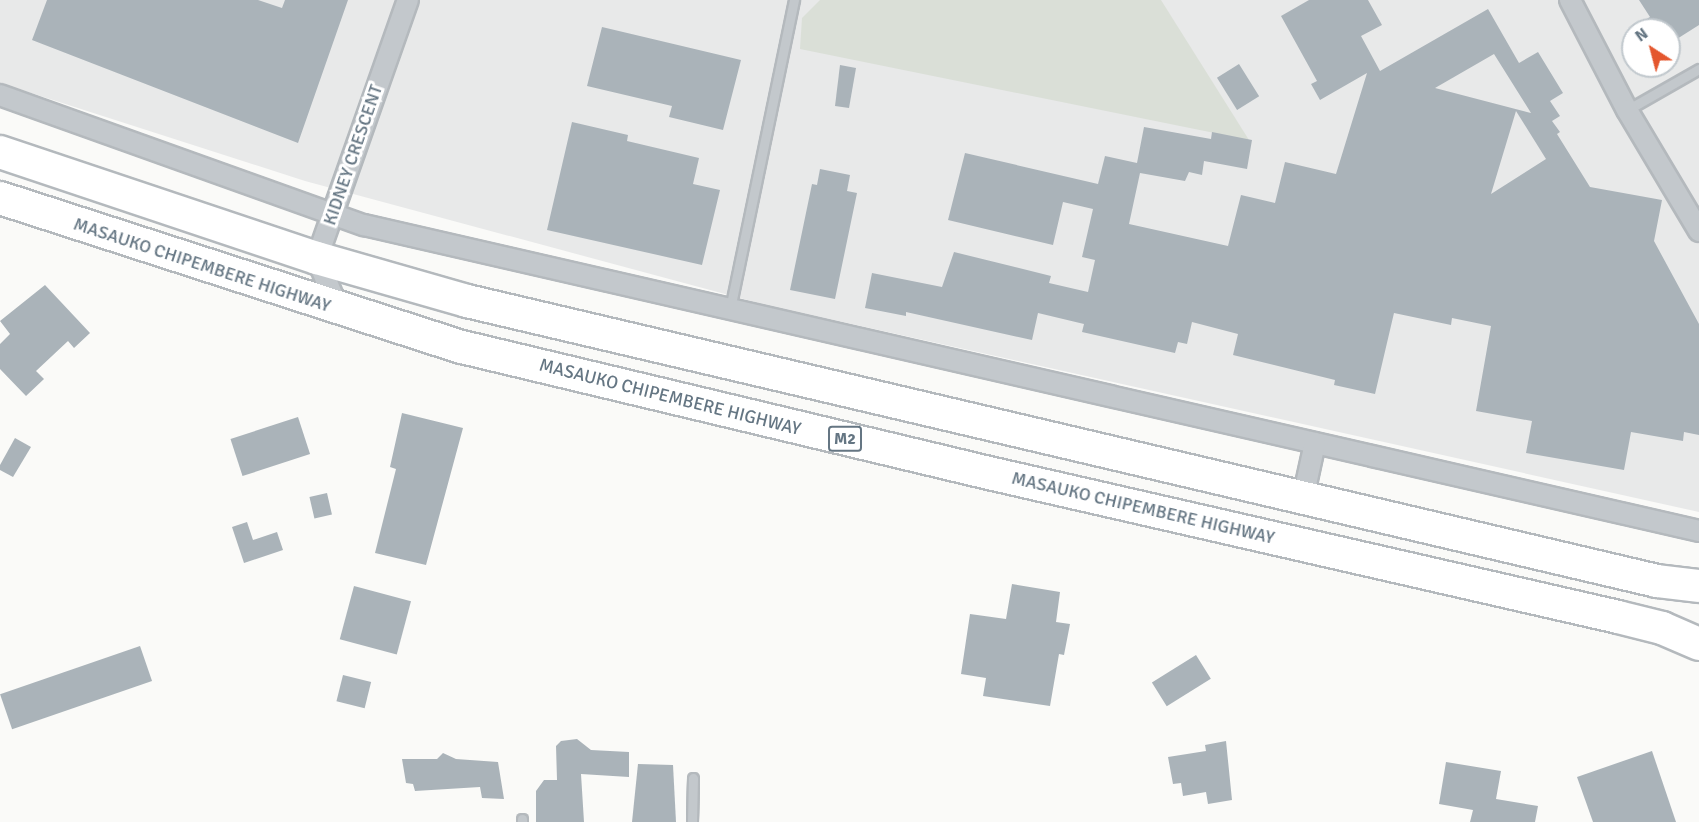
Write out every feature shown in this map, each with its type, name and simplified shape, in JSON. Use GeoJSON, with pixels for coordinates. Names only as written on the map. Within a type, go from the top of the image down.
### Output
{"type":"FeatureCollection","features":[{"type":"Feature","properties":{"kind":"highway"},"geometry":{"type":"LineString","coordinates":[[0,152],[316,258],[467,302],[1657,581],[1699,586]]}},
{"type":"Feature","properties":{"kind":"highway","name":"MASAUKO CHIPEMBERE HIGHWAY"},"geometry":{"type":"LineString","coordinates":[[0,198],[338,309],[462,347],[978,471],[1618,617],[1662,628],[1699,644]]}},
{"type":"Feature","properties":{"kind":"street","name":"KIDNEY CRESCENT"},"geometry":{"type":"LineString","coordinates":[[316,258],[408,0]]}},
{"type":"Feature","properties":{"kind":"street"},"geometry":{"type":"LineString","coordinates":[[1574,1],[1627,110],[1699,231]]}},
{"type":"Feature","properties":{"kind":"street"},"geometry":{"type":"LineString","coordinates":[[0,95],[364,225],[729,312],[1699,531]]}},
{"type":"Feature","properties":{"kind":"street"},"geometry":{"type":"LineString","coordinates":[[316,258],[338,309]]}},
{"type":"Feature","properties":{"kind":"street"},"geometry":{"type":"LineString","coordinates":[[1303,498],[1315,443]]}},
{"type":"Feature","properties":{"kind":"lane"},"geometry":{"type":"LineString","coordinates":[[729,312],[794,0]]}},
{"type":"Feature","properties":{"kind":"lane"},"geometry":{"type":"LineString","coordinates":[[1627,110],[1699,69]]}},
{"type":"Feature","properties":{"kind":"lane"},"geometry":{"type":"LineString","coordinates":[[692,822],[693,778]]}},
{"type":"Feature","properties":{"kind":"shaded area"},"geometry":{"type":"Polygon","coordinates":[[[0,0],[1699,0],[1699,512],[766,305],[305,181],[0,83],[0,0]]]}},
{"type":"Feature","properties":{"kind":"shaded area"},"geometry":{"type":"Polygon","coordinates":[[[820,0],[1161,0],[1249,140],[800,49],[802,18],[820,0]]]}},
{"type":"Feature","properties":{"kind":"building"},"geometry":{"type":"Polygon","coordinates":[[[47,0],[258,0],[282,8],[285,0],[348,0],[298,143],[32,40],[47,0]]]}},
{"type":"Feature","properties":{"kind":"building"},"geometry":{"type":"Polygon","coordinates":[[[1309,0],[1368,0],[1382,25],[1361,36],[1380,71],[1488,9],[1519,63],[1538,52],[1563,93],[1550,101],[1560,116],[1552,121],[1560,132],[1557,134],[1590,187],[1662,200],[1654,241],[1699,324],[1699,435],[1684,432],[1683,441],[1631,432],[1624,470],[1526,453],[1532,421],[1476,411],[1491,326],[1452,318],[1451,325],[1394,313],[1375,394],[1334,385],[1335,380],[1233,355],[1238,334],[1192,322],[1187,344],[1178,342],[1175,353],[1082,332],[1084,324],[1038,313],[1032,340],[906,312],[906,316],[865,308],[872,273],[942,287],[954,252],[1051,276],[1049,283],[1088,292],[1095,260],[1082,257],[1093,209],[1063,202],[1053,245],[948,220],[965,153],[1098,184],[1105,156],[1137,163],[1144,127],[1211,139],[1212,132],[1252,140],[1247,169],[1204,161],[1202,175],[1189,172],[1185,181],[1140,173],[1129,224],[1228,246],[1241,195],[1275,203],[1285,162],[1336,174],[1367,73],[1320,100],[1311,84],[1317,81],[1281,16],[1309,0]],[[1494,54],[1435,88],[1531,113],[1494,54]],[[1516,111],[1491,194],[1546,159],[1516,111]]]}},
{"type":"Feature","properties":{"kind":"building"},"geometry":{"type":"Polygon","coordinates":[[[1639,0],[1699,0],[1699,25],[1681,36],[1681,18],[1648,18],[1650,17],[1639,0]]]}},
{"type":"Feature","properties":{"kind":"building"},"geometry":{"type":"Polygon","coordinates":[[[602,27],[741,60],[723,130],[669,117],[672,106],[587,86],[602,27]]]}},
{"type":"Feature","properties":{"kind":"building"},"geometry":{"type":"Polygon","coordinates":[[[1239,64],[1259,96],[1237,110],[1217,78],[1239,64]]]}},
{"type":"Feature","properties":{"kind":"building"},"geometry":{"type":"Polygon","coordinates":[[[840,65],[856,68],[849,108],[835,106],[840,65]]]}},
{"type":"Feature","properties":{"kind":"building"},"geometry":{"type":"Polygon","coordinates":[[[572,122],[628,135],[627,141],[699,158],[693,184],[720,190],[702,265],[547,230],[572,122]]]}},
{"type":"Feature","properties":{"kind":"building"},"geometry":{"type":"Polygon","coordinates":[[[820,169],[850,175],[847,191],[857,193],[835,299],[790,290],[812,184],[817,185],[820,169]]]}},
{"type":"Feature","properties":{"kind":"building"},"geometry":{"type":"Polygon","coordinates":[[[45,285],[90,333],[74,348],[68,341],[36,371],[44,379],[26,396],[0,369],[0,344],[10,334],[0,321],[45,285]]]}},
{"type":"Feature","properties":{"kind":"building"},"geometry":{"type":"Polygon","coordinates":[[[402,413],[463,428],[426,565],[375,553],[396,469],[390,467],[402,413]]]}},
{"type":"Feature","properties":{"kind":"building"},"geometry":{"type":"Polygon","coordinates":[[[298,417],[310,454],[243,476],[230,439],[298,417]]]}},
{"type":"Feature","properties":{"kind":"building"},"geometry":{"type":"Polygon","coordinates":[[[15,438],[31,447],[13,477],[0,470],[0,465],[15,438]]]}},
{"type":"Feature","properties":{"kind":"building"},"geometry":{"type":"Polygon","coordinates":[[[327,493],[332,514],[314,518],[309,497],[327,493]]]}},
{"type":"Feature","properties":{"kind":"building"},"geometry":{"type":"Polygon","coordinates":[[[247,522],[253,540],[277,532],[283,550],[244,563],[232,527],[247,522]]]}},
{"type":"Feature","properties":{"kind":"building"},"geometry":{"type":"Polygon","coordinates":[[[1012,584],[1060,592],[1056,622],[1070,624],[1064,655],[1059,654],[1050,706],[983,696],[986,678],[961,674],[970,614],[1006,619],[1012,584]]]}},
{"type":"Feature","properties":{"kind":"building"},"geometry":{"type":"Polygon","coordinates":[[[354,586],[411,601],[397,654],[340,639],[354,586]]]}},
{"type":"Feature","properties":{"kind":"building"},"geometry":{"type":"Polygon","coordinates":[[[140,646],[152,681],[12,729],[0,694],[140,646]]]}},
{"type":"Feature","properties":{"kind":"building"},"geometry":{"type":"Polygon","coordinates":[[[1196,655],[1211,679],[1167,706],[1152,683],[1196,655]]]}},
{"type":"Feature","properties":{"kind":"building"},"geometry":{"type":"Polygon","coordinates":[[[343,675],[371,682],[365,708],[336,701],[343,675]]]}},
{"type":"Feature","properties":{"kind":"building"},"geometry":{"type":"Polygon","coordinates":[[[577,739],[591,750],[629,752],[629,777],[581,774],[584,822],[536,822],[536,791],[544,780],[557,780],[556,746],[561,741],[577,739]]]}},
{"type":"Feature","properties":{"kind":"building"},"geometry":{"type":"Polygon","coordinates":[[[1226,741],[1232,800],[1208,804],[1206,792],[1183,796],[1181,783],[1173,784],[1168,757],[1206,751],[1205,745],[1226,741]]]}},
{"type":"Feature","properties":{"kind":"building"},"geometry":{"type":"Polygon","coordinates":[[[1652,751],[1676,822],[1593,822],[1577,777],[1652,751]]]}},
{"type":"Feature","properties":{"kind":"building"},"geometry":{"type":"Polygon","coordinates":[[[443,753],[456,759],[498,762],[504,799],[482,798],[480,787],[415,791],[413,784],[406,783],[402,759],[437,759],[443,753]]]}},
{"type":"Feature","properties":{"kind":"building"},"geometry":{"type":"Polygon","coordinates":[[[1446,762],[1501,771],[1496,799],[1538,806],[1535,822],[1470,822],[1473,810],[1439,804],[1446,762]]]}},
{"type":"Feature","properties":{"kind":"building"},"geometry":{"type":"Polygon","coordinates":[[[638,764],[673,765],[676,822],[632,822],[638,764]]]}}]}
